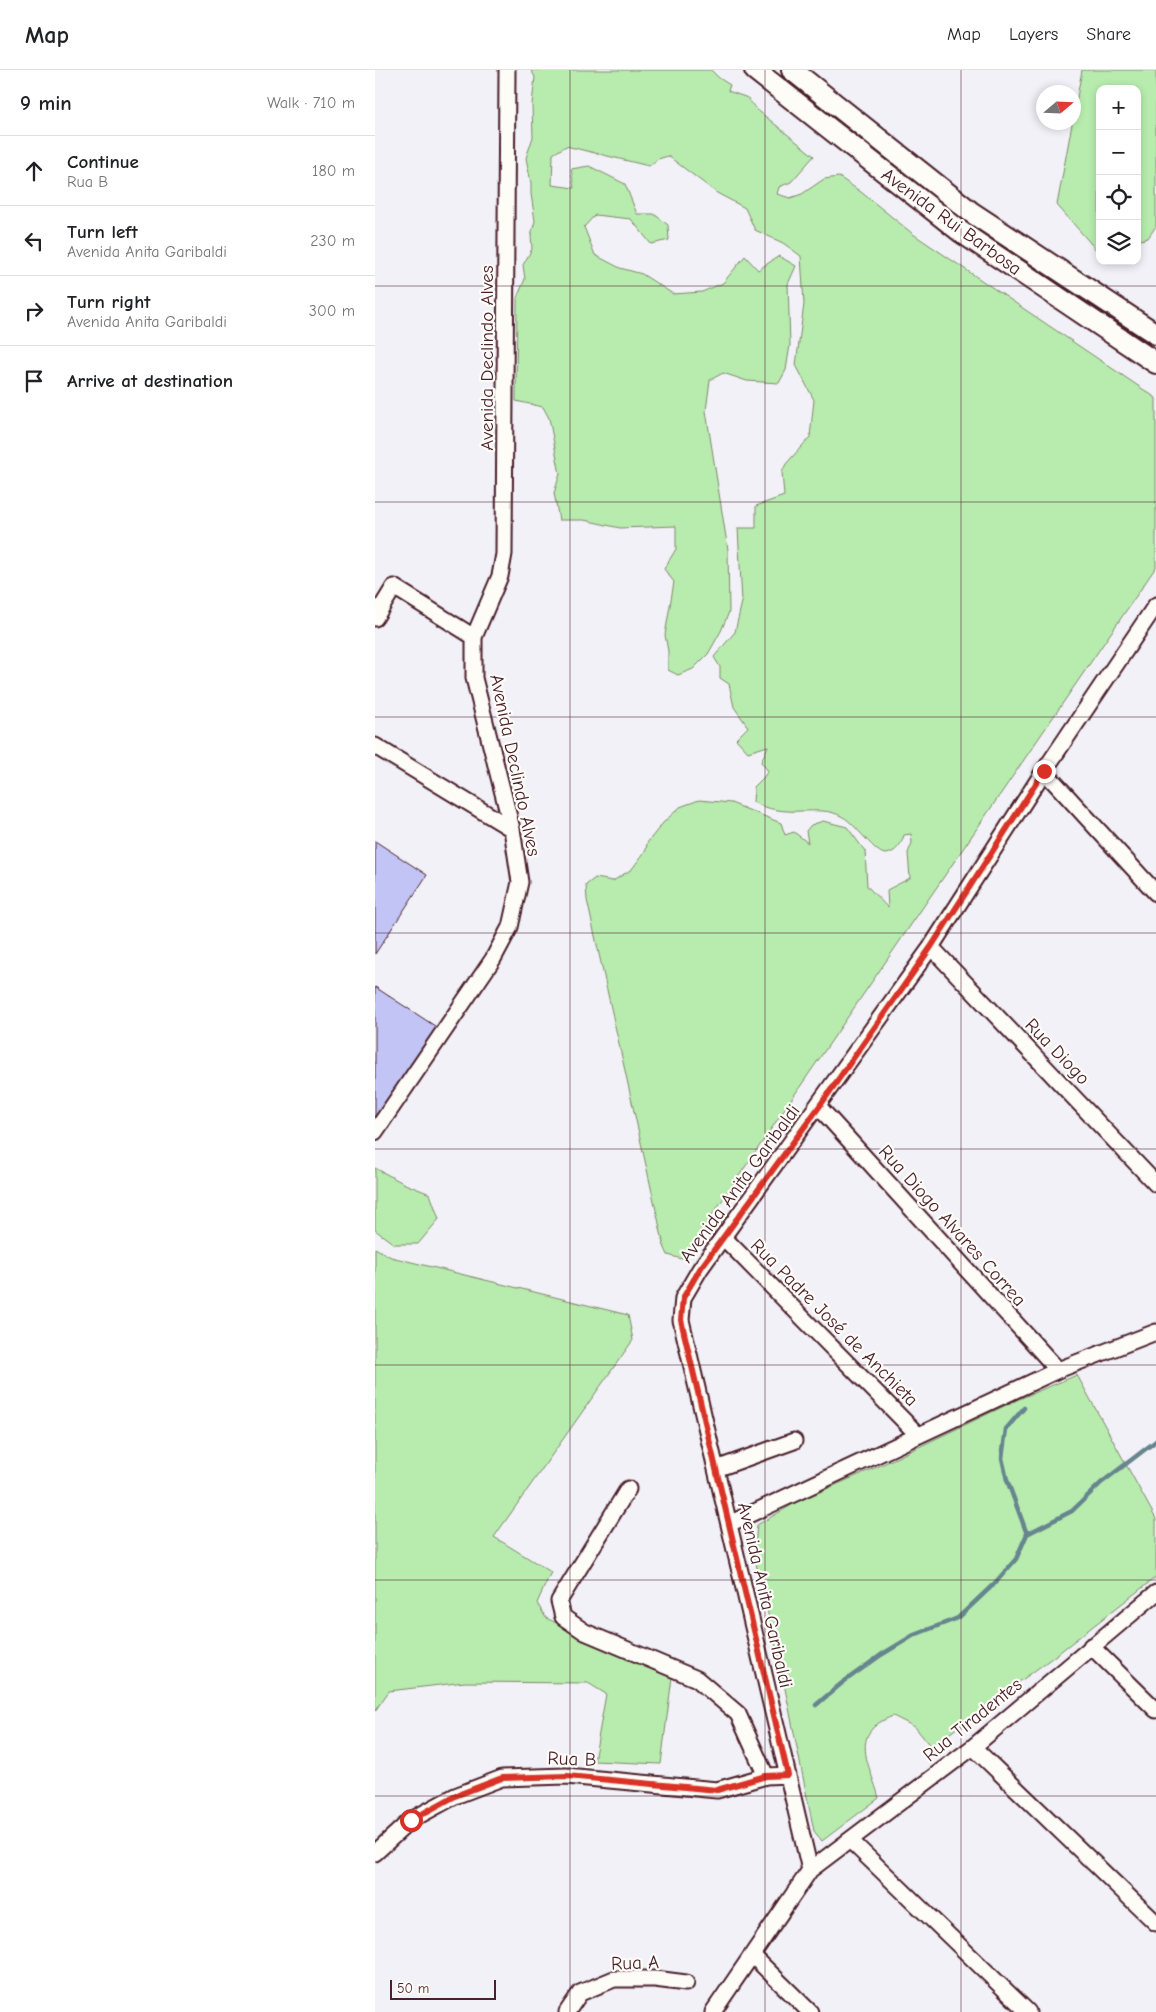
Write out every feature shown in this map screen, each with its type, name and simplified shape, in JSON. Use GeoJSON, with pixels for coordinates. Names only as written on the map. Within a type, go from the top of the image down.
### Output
{"type":"FeatureCollection","features":[{"type":"Feature","properties":{"kind":"main road","name":"Avenida Rui Barbosa"},"geometry":{"type":"LineString","coordinates":[[755,70],[961,232],[1156,363]]}},
{"type":"Feature","properties":{"kind":"main road","name":"Avenida Rui Barbosa"},"geometry":{"type":"LineString","coordinates":[[792,70],[971,212],[1156,334]]}},
{"type":"Feature","properties":{"kind":"street","name":"Avenida Declindo Alves"},"geometry":{"type":"LineString","coordinates":[[375,1132],[493,959],[510,927],[520,882],[512,829],[474,678],[474,637],[501,576],[504,554],[507,70]]}},
{"type":"Feature","properties":{"kind":"street"},"geometry":{"type":"LineString","coordinates":[[375,618],[394,587],[474,637]]}},
{"type":"Feature","properties":{"kind":"street","name":"Avenida Anita Garibaldi"},"geometry":{"type":"LineString","coordinates":[[810,1870],[681,1320],[683,1298],[700,1269],[819,1107],[931,947],[1044,771],[1155,608]]}},
{"type":"Feature","properties":{"kind":"street"},"geometry":{"type":"LineString","coordinates":[[375,746],[512,829]]}},
{"type":"Feature","properties":{"kind":"street"},"geometry":{"type":"LineString","coordinates":[[1044,771],[1156,893]]}},
{"type":"Feature","properties":{"kind":"street","name":"Rua Diogo"},"geometry":{"type":"LineString","coordinates":[[931,947],[1156,1184]]}},
{"type":"Feature","properties":{"kind":"street","name":"Rua Diogo Alvares Correa"},"geometry":{"type":"LineString","coordinates":[[819,1107],[1058,1370]]}},
{"type":"Feature","properties":{"kind":"street","name":"Rua Padre José de Anchieta"},"geometry":{"type":"LineString","coordinates":[[723,1238],[917,1434]]}},
{"type":"Feature","properties":{"kind":"street"},"geometry":{"type":"LineString","coordinates":[[729,1524],[917,1434],[1058,1370],[1156,1332]]}},
{"type":"Feature","properties":{"kind":"street"},"geometry":{"type":"LineString","coordinates":[[716,1469],[794,1441]]}},
{"type":"Feature","properties":{"kind":"street"},"geometry":{"type":"LineString","coordinates":[[628,1489],[559,1601],[563,1617],[585,1632],[697,1680],[738,1714],[766,1776]]}},
{"type":"Feature","properties":{"kind":"street","name":"Rua Tiradentes"},"geometry":{"type":"LineString","coordinates":[[810,1870],[973,1747],[1156,1593]]}},
{"type":"Feature","properties":{"kind":"street"},"geometry":{"type":"LineString","coordinates":[[1091,1646],[1156,1710]]}},
{"type":"Feature","properties":{"kind":"street"},"geometry":{"type":"LineString","coordinates":[[973,1747],[1156,1923]]}},
{"type":"Feature","properties":{"kind":"street","name":"Rua B"},"geometry":{"type":"LineString","coordinates":[[375,1853],[411,1820],[455,1796],[502,1778],[567,1776],[717,1790],[766,1776],[788,1775]]}},
{"type":"Feature","properties":{"kind":"street"},"geometry":{"type":"LineString","coordinates":[[850,1840],[1028,2012]]}},
{"type":"Feature","properties":{"kind":"street"},"geometry":{"type":"LineString","coordinates":[[713,2012],[810,1870]]}},
{"type":"Feature","properties":{"kind":"street"},"geometry":{"type":"LineString","coordinates":[[752,1955],[810,2012]]}},
{"type":"Feature","properties":{"kind":"street","name":"Rua A"},"geometry":{"type":"LineString","coordinates":[[567,2012],[581,1993],[614,1979],[655,1979],[686,1983]]}},
{"type":"Feature","properties":{"kind":"green space"},"geometry":{"type":"Polygon","coordinates":[[[531,70],[711,70],[730,85],[728,91],[748,98],[755,108],[814,156],[791,182],[779,187],[777,194],[790,198],[802,194],[824,179],[839,177],[861,192],[913,234],[1156,398],[1156,567],[682,1259],[668,1255],[664,1246],[587,900],[586,885],[595,878],[613,881],[632,869],[646,850],[647,843],[663,823],[680,807],[699,800],[731,803],[781,823],[785,835],[794,832],[808,843],[806,831],[811,825],[823,821],[847,827],[865,851],[867,886],[888,908],[887,890],[910,878],[908,853],[912,843],[911,834],[904,835],[898,847],[893,852],[886,854],[877,850],[848,821],[838,814],[823,811],[777,810],[753,802],[754,787],[768,771],[761,762],[768,746],[748,752],[736,739],[748,727],[734,707],[729,684],[720,678],[720,667],[714,657],[735,632],[742,602],[738,528],[756,528],[756,506],[784,496],[782,472],[786,464],[810,437],[814,400],[796,365],[804,304],[801,256],[783,243],[755,230],[745,208],[717,193],[668,156],[658,159],[649,166],[566,146],[553,154],[552,185],[574,188],[571,169],[589,166],[625,184],[637,214],[654,214],[668,225],[669,240],[651,244],[631,219],[595,215],[584,227],[595,255],[620,268],[642,274],[673,294],[702,292],[723,283],[745,256],[758,270],[779,256],[796,266],[788,284],[790,345],[786,370],[779,383],[747,381],[723,373],[710,380],[706,411],[728,550],[729,612],[708,654],[693,669],[678,675],[668,670],[668,651],[665,635],[674,582],[664,569],[676,549],[676,526],[620,528],[584,520],[559,520],[554,493],[560,474],[549,418],[543,407],[516,401],[517,298],[525,279],[523,265],[532,249],[531,235],[535,221],[526,158],[533,137],[532,104],[535,77],[531,70]]]}},
{"type":"Feature","properties":{"kind":"green space"},"geometry":{"type":"Polygon","coordinates":[[[1082,70],[1156,70],[1156,226],[1148,238],[1141,240],[1141,85],[1096,85],[1096,250],[1057,205],[1071,130],[1081,130],[1081,85],[1079,85],[1082,70]]]}},
{"type":"Feature","properties":{"kind":"green space"},"geometry":{"type":"Polygon","coordinates":[[[375,1168],[405,1184],[430,1194],[439,1219],[418,1244],[394,1244],[375,1230],[375,1168]]]}},
{"type":"Feature","properties":{"kind":"green space"},"geometry":{"type":"Polygon","coordinates":[[[375,1248],[391,1257],[628,1315],[633,1340],[494,1537],[551,1572],[537,1603],[546,1618],[672,1677],[661,1764],[594,1761],[606,1694],[588,1683],[465,1682],[389,1691],[375,1711],[375,1248]]]}},
{"type":"Feature","properties":{"kind":"green space"},"geometry":{"type":"Polygon","coordinates":[[[1077,1375],[1156,1519],[1156,1577],[1056,1655],[931,1747],[915,1727],[893,1716],[879,1723],[870,1731],[866,1740],[865,1751],[879,1798],[822,1841],[814,1831],[780,1664],[754,1555],[757,1525],[797,1502],[879,1466],[1019,1399],[1077,1375]]]}},
{"type":"Feature","properties":{"kind":"building"},"geometry":{"type":"Polygon","coordinates":[[[375,841],[427,875],[375,954],[375,841]]]}},
{"type":"Feature","properties":{"kind":"building"},"geometry":{"type":"Polygon","coordinates":[[[375,987],[438,1028],[375,1125],[375,987]]]}},
{"type":"Feature","properties":{"kind":"waterway"},"geometry":{"type":"LineString","coordinates":[[1024,1408],[1006,1429],[1002,1458],[1007,1480],[1027,1534]]}},
{"type":"Feature","properties":{"kind":"waterway"},"geometry":{"type":"LineString","coordinates":[[816,1705],[842,1683],[881,1655],[914,1635],[958,1618],[995,1583],[1016,1559],[1027,1534],[1072,1511],[1101,1483],[1156,1441]]}},
{"type":"Feature","properties":{"kind":"route"},"geometry":{"type":"LineString","coordinates":[[411,1820],[455,1796],[502,1778],[567,1776],[717,1790],[766,1776],[788,1775],[681,1320],[683,1298],[700,1269],[819,1107],[931,947],[1044,771]]}}]}
